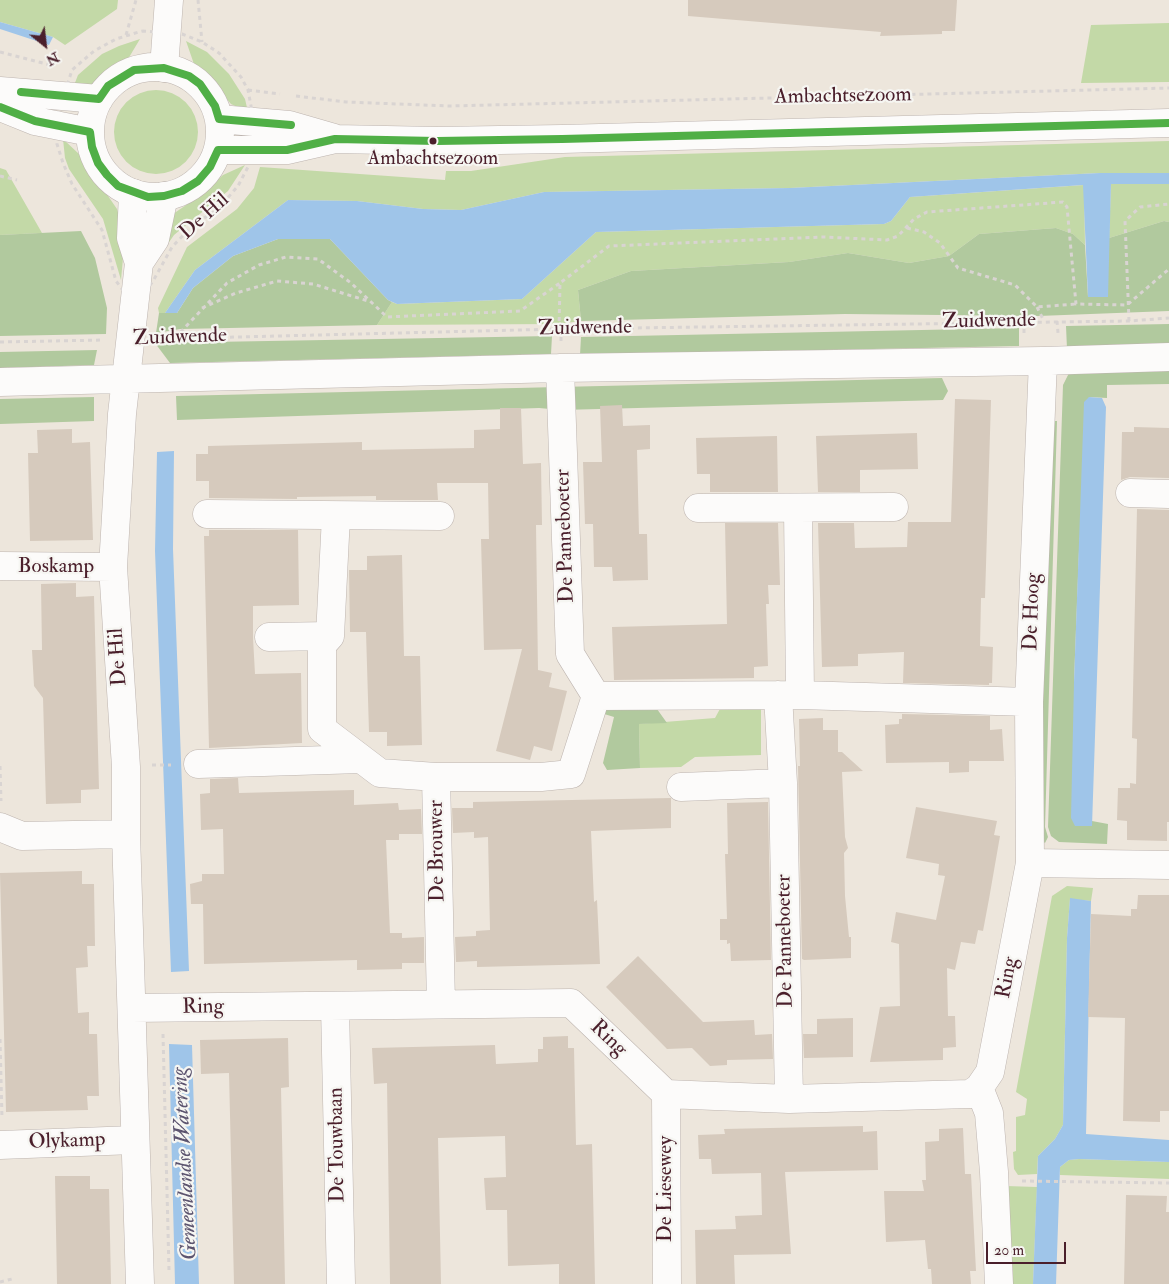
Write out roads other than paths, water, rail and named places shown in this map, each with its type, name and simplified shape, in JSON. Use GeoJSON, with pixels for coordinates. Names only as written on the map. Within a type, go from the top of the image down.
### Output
{"type":"FeatureCollection","features":[{"type":"Feature","properties":{"kind":"street"},"geometry":{"type":"LineString","coordinates":[[164,68],[169,0]]}},
{"type":"Feature","properties":{"kind":"street"},"geometry":{"type":"LineString","coordinates":[[164,68],[189,76],[200,84],[208,94],[219,119],[220,135],[218,150],[210,167],[198,181],[182,191],[164,196],[133,193],[118,186],[107,176],[98,162],[92,147],[90,132],[92,114],[108,86],[120,77],[134,70],[164,68]]}},
{"type":"Feature","properties":{"kind":"street"},"geometry":{"type":"LineString","coordinates":[[0,91],[99,99]]}},
{"type":"Feature","properties":{"kind":"street"},"geometry":{"type":"LineString","coordinates":[[0,107],[24,118],[90,132]]}},
{"type":"Feature","properties":{"kind":"street","name":"Ambachtsezoom"},"geometry":{"type":"LineString","coordinates":[[219,119],[289,125],[336,139]]}},
{"type":"Feature","properties":{"kind":"street","name":"Ambachtsezoom"},"geometry":{"type":"LineString","coordinates":[[218,150],[287,150],[336,139],[437,141],[562,139],[1169,123]]}},
{"type":"Feature","properties":{"kind":"street","name":"De Hil"},"geometry":{"type":"LineString","coordinates":[[132,1008],[126,834],[126,767],[113,567],[125,379],[139,262],[132,238],[133,193]]}},
{"type":"Feature","properties":{"kind":"street","name":"De Hil"},"geometry":{"type":"LineString","coordinates":[[139,262],[155,239],[164,196]]}},
{"type":"Feature","properties":{"kind":"street","name":"Zuidwende"},"geometry":{"type":"LineString","coordinates":[[0,382],[560,368],[1043,361],[1169,357]]}},
{"type":"Feature","properties":{"kind":"street","name":"De Hoog"},"geometry":{"type":"LineString","coordinates":[[1030,863],[1029,702],[1043,361]]}},
{"type":"Feature","properties":{"kind":"street","name":"De Panneboeter"},"geometry":{"type":"LineString","coordinates":[[560,368],[570,654],[596,696]]}},
{"type":"Feature","properties":{"kind":"street"},"geometry":{"type":"LineString","coordinates":[[1130,493],[1169,494]]}},
{"type":"Feature","properties":{"kind":"street"},"geometry":{"type":"LineString","coordinates":[[698,508],[894,507]]}},
{"type":"Feature","properties":{"kind":"street","name":"De Panneboeter"},"geometry":{"type":"LineString","coordinates":[[789,1099],[783,784],[798,508]]}},
{"type":"Feature","properties":{"kind":"street"},"geometry":{"type":"LineString","coordinates":[[207,514],[440,516]]}},
{"type":"Feature","properties":{"kind":"street","name":"De Brouwer"},"geometry":{"type":"LineString","coordinates":[[336,516],[330,636],[322,645],[322,729],[380,773],[436,777],[441,1004]]}},
{"type":"Feature","properties":{"kind":"street","name":"Boskamp"},"geometry":{"type":"LineString","coordinates":[[0,566],[113,567]]}},
{"type":"Feature","properties":{"kind":"street"},"geometry":{"type":"LineString","coordinates":[[269,637],[330,636]]}},
{"type":"Feature","properties":{"kind":"street"},"geometry":{"type":"LineString","coordinates":[[436,777],[541,777],[571,774],[596,696],[789,695],[1029,702]]}},
{"type":"Feature","properties":{"kind":"street"},"geometry":{"type":"LineString","coordinates":[[198,764],[361,759]]}},
{"type":"Feature","properties":{"kind":"street"},"geometry":{"type":"LineString","coordinates":[[681,787],[783,784]]}},
{"type":"Feature","properties":{"kind":"street"},"geometry":{"type":"LineString","coordinates":[[0,827],[22,836],[126,834]]}},
{"type":"Feature","properties":{"kind":"street"},"geometry":{"type":"LineString","coordinates":[[1030,863],[1169,865]]}},
{"type":"Feature","properties":{"kind":"street","name":"Ring"},"geometry":{"type":"LineString","coordinates":[[979,1088],[990,1072],[1030,863]]}},
{"type":"Feature","properties":{"kind":"street","name":"Ring"},"geometry":{"type":"LineString","coordinates":[[132,1008],[571,1003],[666,1094]]}},
{"type":"Feature","properties":{"kind":"street","name":"De Touwbaan"},"geometry":{"type":"LineString","coordinates":[[335,1006],[341,1284]]}},
{"type":"Feature","properties":{"kind":"street"},"geometry":{"type":"LineString","coordinates":[[132,1008],[134,1140],[140,1284]]}},
{"type":"Feature","properties":{"kind":"street"},"geometry":{"type":"LineString","coordinates":[[666,1094],[789,1099],[970,1094],[979,1088],[988,1113],[994,1172],[999,1284]]}},
{"type":"Feature","properties":{"kind":"street","name":"De Liesewey"},"geometry":{"type":"LineString","coordinates":[[666,1094],[667,1284]]}},
{"type":"Feature","properties":{"kind":"street","name":"Olykamp"},"geometry":{"type":"LineString","coordinates":[[1,1144],[134,1140]]}},
{"type":"Feature","properties":{"kind":"water"},"geometry":{"type":"Polygon","coordinates":[[[0,22],[53,37],[49,45],[0,29],[0,22]]]}},
{"type":"Feature","properties":{"kind":"water"},"geometry":{"type":"Polygon","coordinates":[[[1100,173],[1169,173],[1169,184],[1111,184],[1108,297],[1088,297],[1083,185],[910,197],[891,221],[884,224],[596,232],[522,299],[397,304],[388,300],[330,239],[278,239],[233,256],[193,288],[177,313],[165,313],[195,270],[288,200],[357,201],[423,209],[461,210],[544,192],[790,188],[1100,173]]]}},
{"type":"Feature","properties":{"kind":"water"},"geometry":{"type":"Polygon","coordinates":[[[1089,397],[1102,398],[1106,407],[1092,826],[1075,826],[1071,818],[1074,682],[1084,402],[1089,397]]]}},
{"type":"Feature","properties":{"kind":"water"},"geometry":{"type":"Polygon","coordinates":[[[174,451],[173,549],[189,971],[171,972],[155,551],[157,452],[174,451]]]}},
{"type":"Feature","properties":{"kind":"water"},"geometry":{"type":"Polygon","coordinates":[[[1070,898],[1091,901],[1086,1134],[1169,1140],[1169,1162],[1079,1159],[1069,1160],[1060,1167],[1056,1284],[1033,1284],[1038,1156],[1055,1139],[1063,1125],[1067,938],[1070,898]]]}},
{"type":"Feature","properties":{"kind":"water","name":"Gemeenlandse Watering"},"geometry":{"type":"Polygon","coordinates":[[[169,1044],[192,1045],[199,1284],[175,1284],[169,1044]]]}},
{"type":"Feature","properties":{"kind":"place","name":"Ambachtsezoom"},"geometry":{"type":"Point","coordinates":[433,141]}}]}
